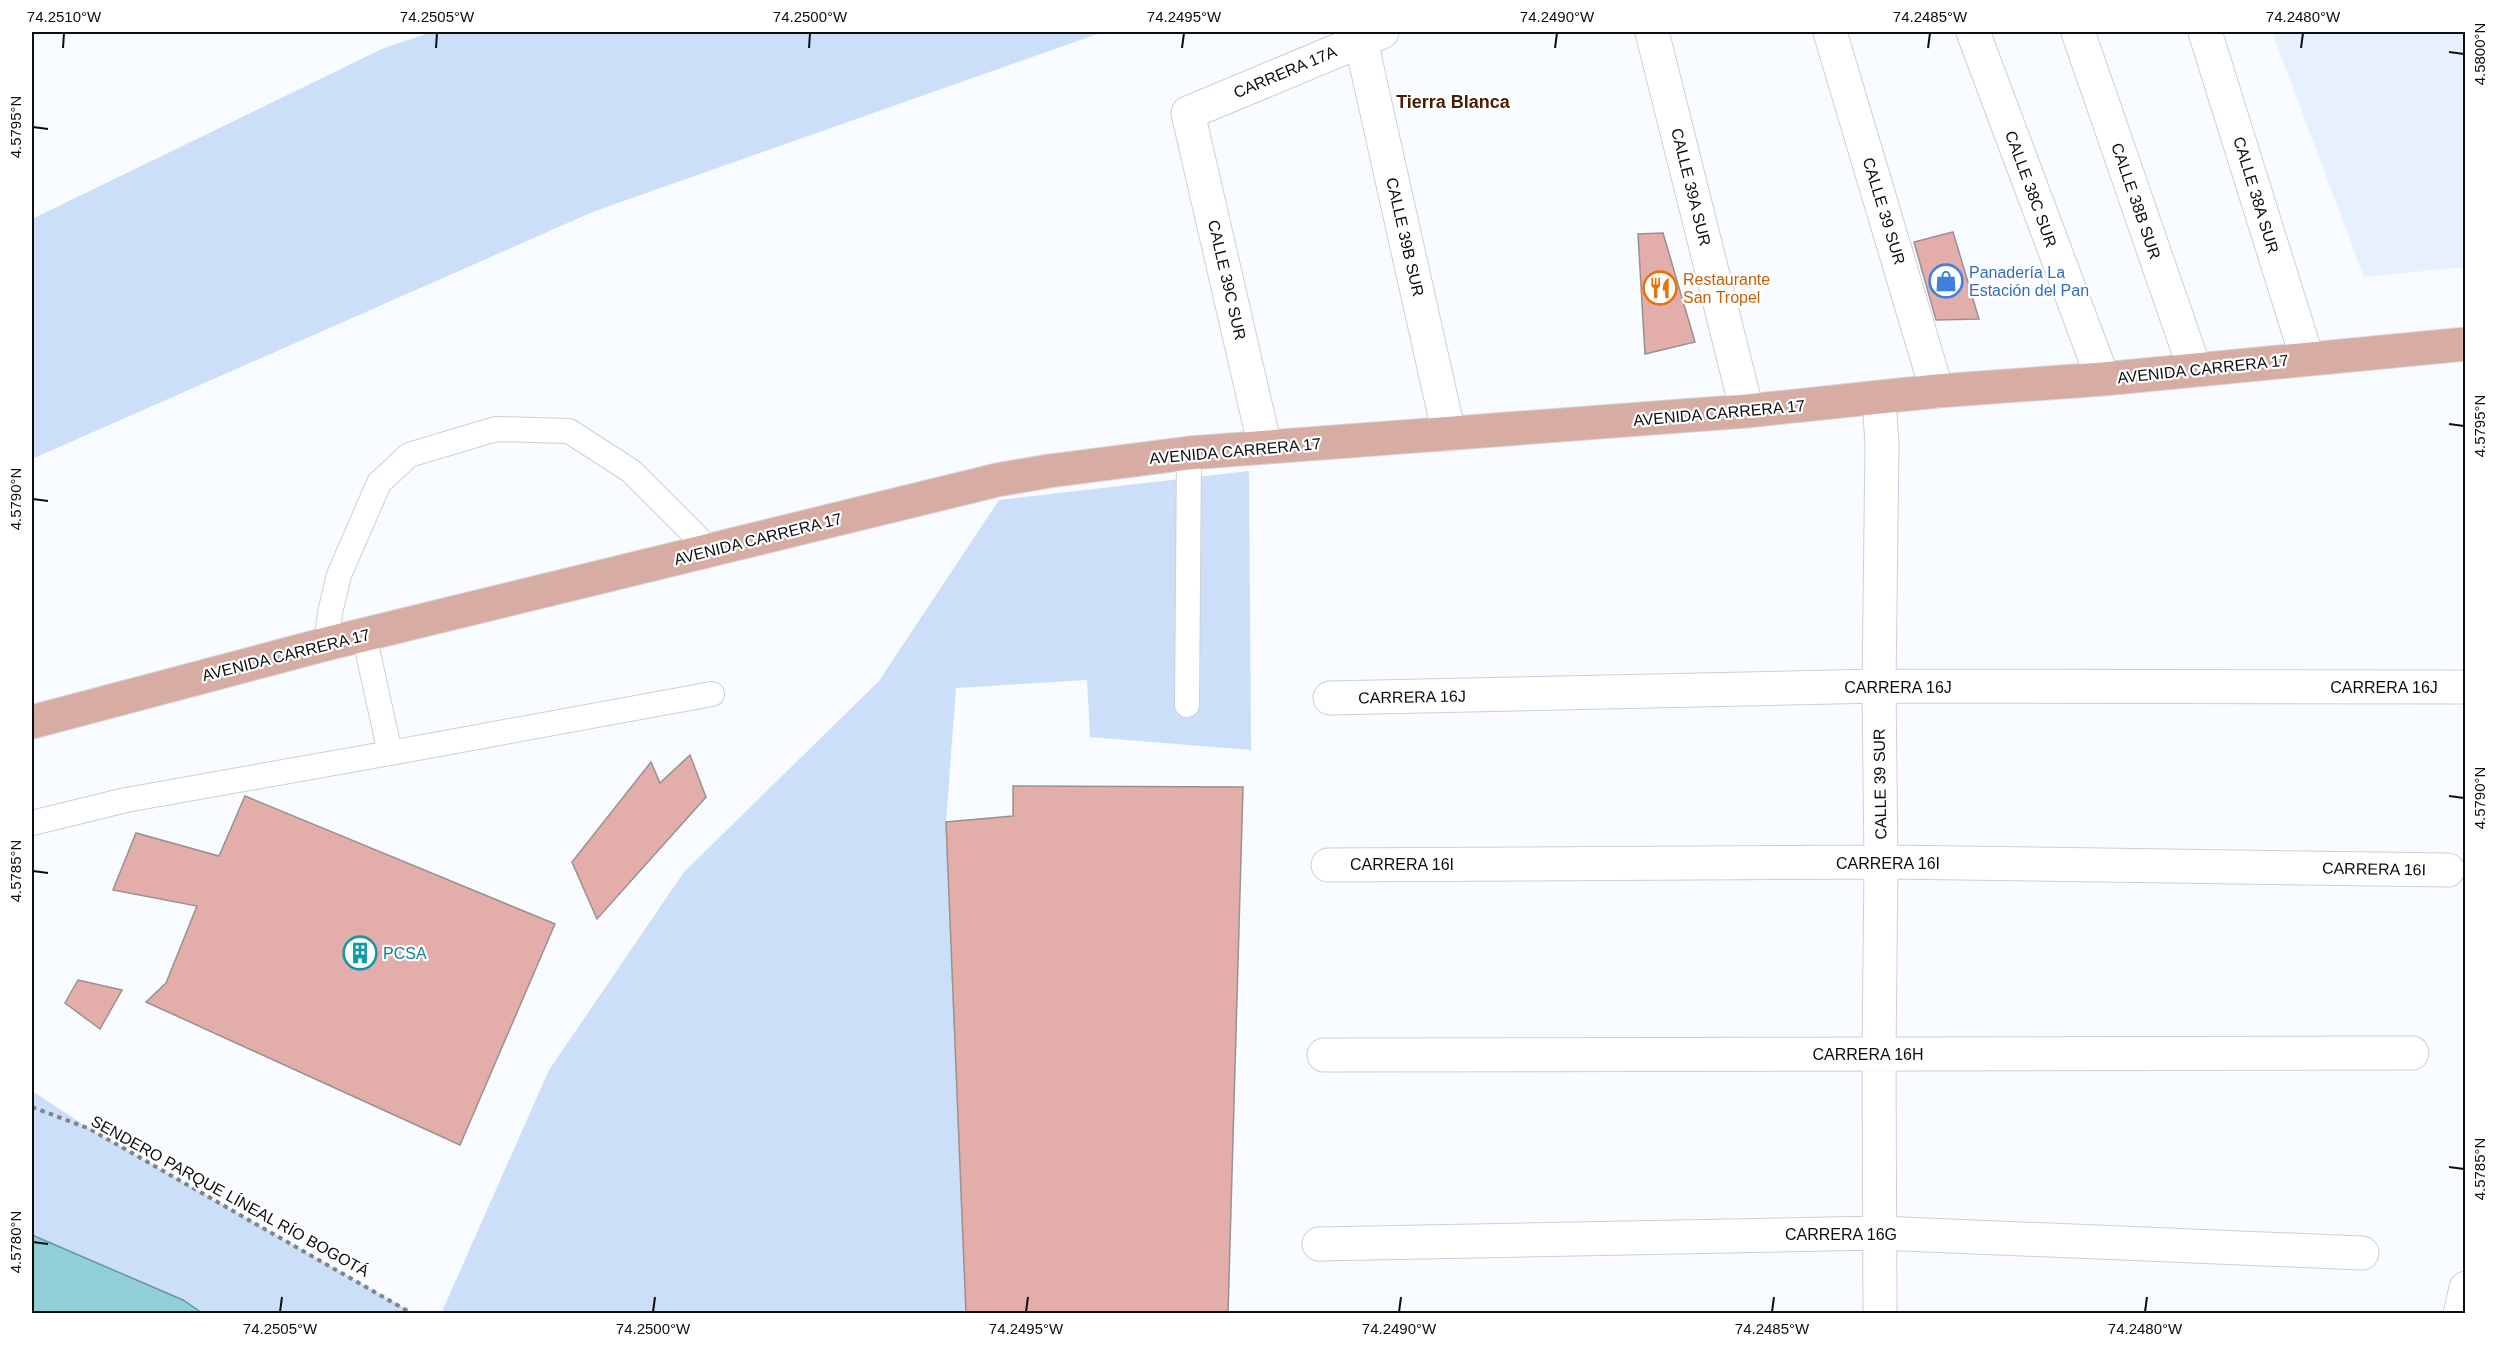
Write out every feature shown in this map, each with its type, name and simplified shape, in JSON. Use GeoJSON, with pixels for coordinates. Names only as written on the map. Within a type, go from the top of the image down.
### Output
{"type":"FeatureCollection","features":[{"type":"Feature","properties":{"kind":"main road","name":"AVENIDA CARRERA 17"},"geometry":{"type":"LineString","coordinates":[[32,722],[326,644],[997,480],[1049,471],[1189,453],[1747,411],[1937,391],[2103,379],[2466,344]]}},
{"type":"Feature","properties":{"kind":"street","name":"CALLE 39A SUR"},"geometry":{"type":"LineString","coordinates":[[1652,32],[1747,411]]}},
{"type":"Feature","properties":{"kind":"street","name":"CALLE 39 SUR"},"geometry":{"type":"LineString","coordinates":[[1830,32],[1937,391]]}},
{"type":"Feature","properties":{"kind":"street","name":"CALLE 38C SUR"},"geometry":{"type":"LineString","coordinates":[[1973,32],[2103,379]]}},
{"type":"Feature","properties":{"kind":"street","name":"CALLE 38B SUR"},"geometry":{"type":"LineString","coordinates":[[2078,32],[2195,370]]}},
{"type":"Feature","properties":{"kind":"street","name":"CALLE 38A SUR"},"geometry":{"type":"LineString","coordinates":[[2205,32],[2307,358]]}},
{"type":"Feature","properties":{"kind":"street","name":"CARRERA 17A"},"geometry":{"type":"LineString","coordinates":[[1188,113],[1372,36]]}},
{"type":"Feature","properties":{"kind":"street","name":"CALLE 39B SUR"},"geometry":{"type":"LineString","coordinates":[[1372,36],[1449,434]]}},
{"type":"Feature","properties":{"kind":"street","name":"CALLE 39C SUR"},"geometry":{"type":"LineString","coordinates":[[1188,113],[1265,447]]}},
{"type":"Feature","properties":{"kind":"street","name":"CALLE 39 SUR"},"geometry":{"type":"LineString","coordinates":[[1880,398],[1882,444],[1879,686],[1880,1314]]}},
{"type":"Feature","properties":{"kind":"street","name":"CARRERA 16J"},"geometry":{"type":"LineString","coordinates":[[1330,698],[1879,686],[2466,687]]}},
{"type":"Feature","properties":{"kind":"street","name":"CARRERA 16I"},"geometry":{"type":"LineString","coordinates":[[1328,865],[1881,863],[2448,870]]}},
{"type":"Feature","properties":{"kind":"street","name":"CARRERA 16H"},"geometry":{"type":"LineString","coordinates":[[1324,1055],[2412,1053]]}},
{"type":"Feature","properties":{"kind":"street","name":"CARRERA 16G"},"geometry":{"type":"LineString","coordinates":[[1319,1244],[1879,1233],[2362,1253]]}},
{"type":"Feature","properties":{"kind":"street"},"geometry":{"type":"LineString","coordinates":[[2460,1314],[2466,1288]]}},
{"type":"Feature","properties":{"kind":"lane"},"geometry":{"type":"LineString","coordinates":[[326,644],[330,613],[339,575],[379,483],[409,455],[496,429],[569,431],[631,471],[711,551]]}},
{"type":"Feature","properties":{"kind":"lane"},"geometry":{"type":"LineString","coordinates":[[1187,705],[1189,453]]}},
{"type":"Feature","properties":{"kind":"lane"},"geometry":{"type":"LineString","coordinates":[[364,635],[390,753]]}},
{"type":"Feature","properties":{"kind":"lane"},"geometry":{"type":"LineString","coordinates":[[32,823],[126,800],[712,694]]}},
{"type":"Feature","properties":{"kind":"path","name":"SENDERO PARQUE LÍNEAL RÍO BOGOTÁ"},"geometry":{"type":"LineString","coordinates":[[32,1107],[90,1129],[413,1314]]}},
{"type":"Feature","properties":{"kind":"shaded area"},"geometry":{"type":"Polygon","coordinates":[[[432,32],[1103,32],[595,211],[32,459],[32,219],[384,48],[432,32]]]}},
{"type":"Feature","properties":{"kind":"shaded area"},"geometry":{"type":"Polygon","coordinates":[[[2272,32],[2465,32],[2465,267],[2364,277],[2272,32]]]}},
{"type":"Feature","properties":{"kind":"shaded area"},"geometry":{"type":"Polygon","coordinates":[[[1249,471],[1251,750],[1090,737],[1087,680],[956,688],[946,822],[966,1313],[441,1314],[549,1070],[684,872],[879,681],[999,500],[1249,471]]]}},
{"type":"Feature","properties":{"kind":"shaded area"},"geometry":{"type":"Polygon","coordinates":[[[32,1091],[90,1129],[413,1313],[202,1313],[183,1300],[32,1235],[32,1091]]]}},
{"type":"Feature","properties":{"kind":"shaded area"},"geometry":{"type":"Polygon","coordinates":[[[32,1235],[183,1300],[202,1313],[32,1313],[32,1235]]]}},
{"type":"Feature","properties":{"kind":"building","name":"Panadería La Estación del Pan"},"geometry":{"type":"Polygon","coordinates":[[[1953,232],[1979,319],[1936,320],[1914,242],[1953,232]]]}},
{"type":"Feature","properties":{"kind":"building","name":"Restaurante San Tropel"},"geometry":{"type":"Polygon","coordinates":[[[1663,233],[1695,342],[1645,354],[1638,234],[1663,233]]]}},
{"type":"Feature","properties":{"kind":"building"},"geometry":{"type":"Polygon","coordinates":[[[690,755],[706,797],[597,919],[572,862],[651,762],[660,783],[690,755]]]}},
{"type":"Feature","properties":{"kind":"building"},"geometry":{"type":"Polygon","coordinates":[[[1013,786],[1243,787],[1228,1314],[966,1314],[946,822],[1013,816],[1013,786]]]}},
{"type":"Feature","properties":{"kind":"building","name":"PCSA"},"geometry":{"type":"Polygon","coordinates":[[[245,796],[555,924],[460,1145],[146,1002],[166,983],[197,906],[113,890],[136,833],[219,856],[245,796]]]}},
{"type":"Feature","properties":{"kind":"building"},"geometry":{"type":"Polygon","coordinates":[[[78,980],[122,990],[100,1029],[65,1003],[78,980]]]}},
{"type":"Feature","properties":{"kind":"place","name":"Panadería La Estación del Pan"},"geometry":{"type":"Point","coordinates":[1946,281]}},
{"type":"Feature","properties":{"kind":"place","name":"Restaurante San Tropel"},"geometry":{"type":"Point","coordinates":[1660,288]}},
{"type":"Feature","properties":{"kind":"place","name":"PCSA"},"geometry":{"type":"Point","coordinates":[360,953]}},
{"type":"Feature","properties":{"kind":"district","name":"Tierra Blanca"},"geometry":{"type":"Point","coordinates":[1453,102]}}]}
